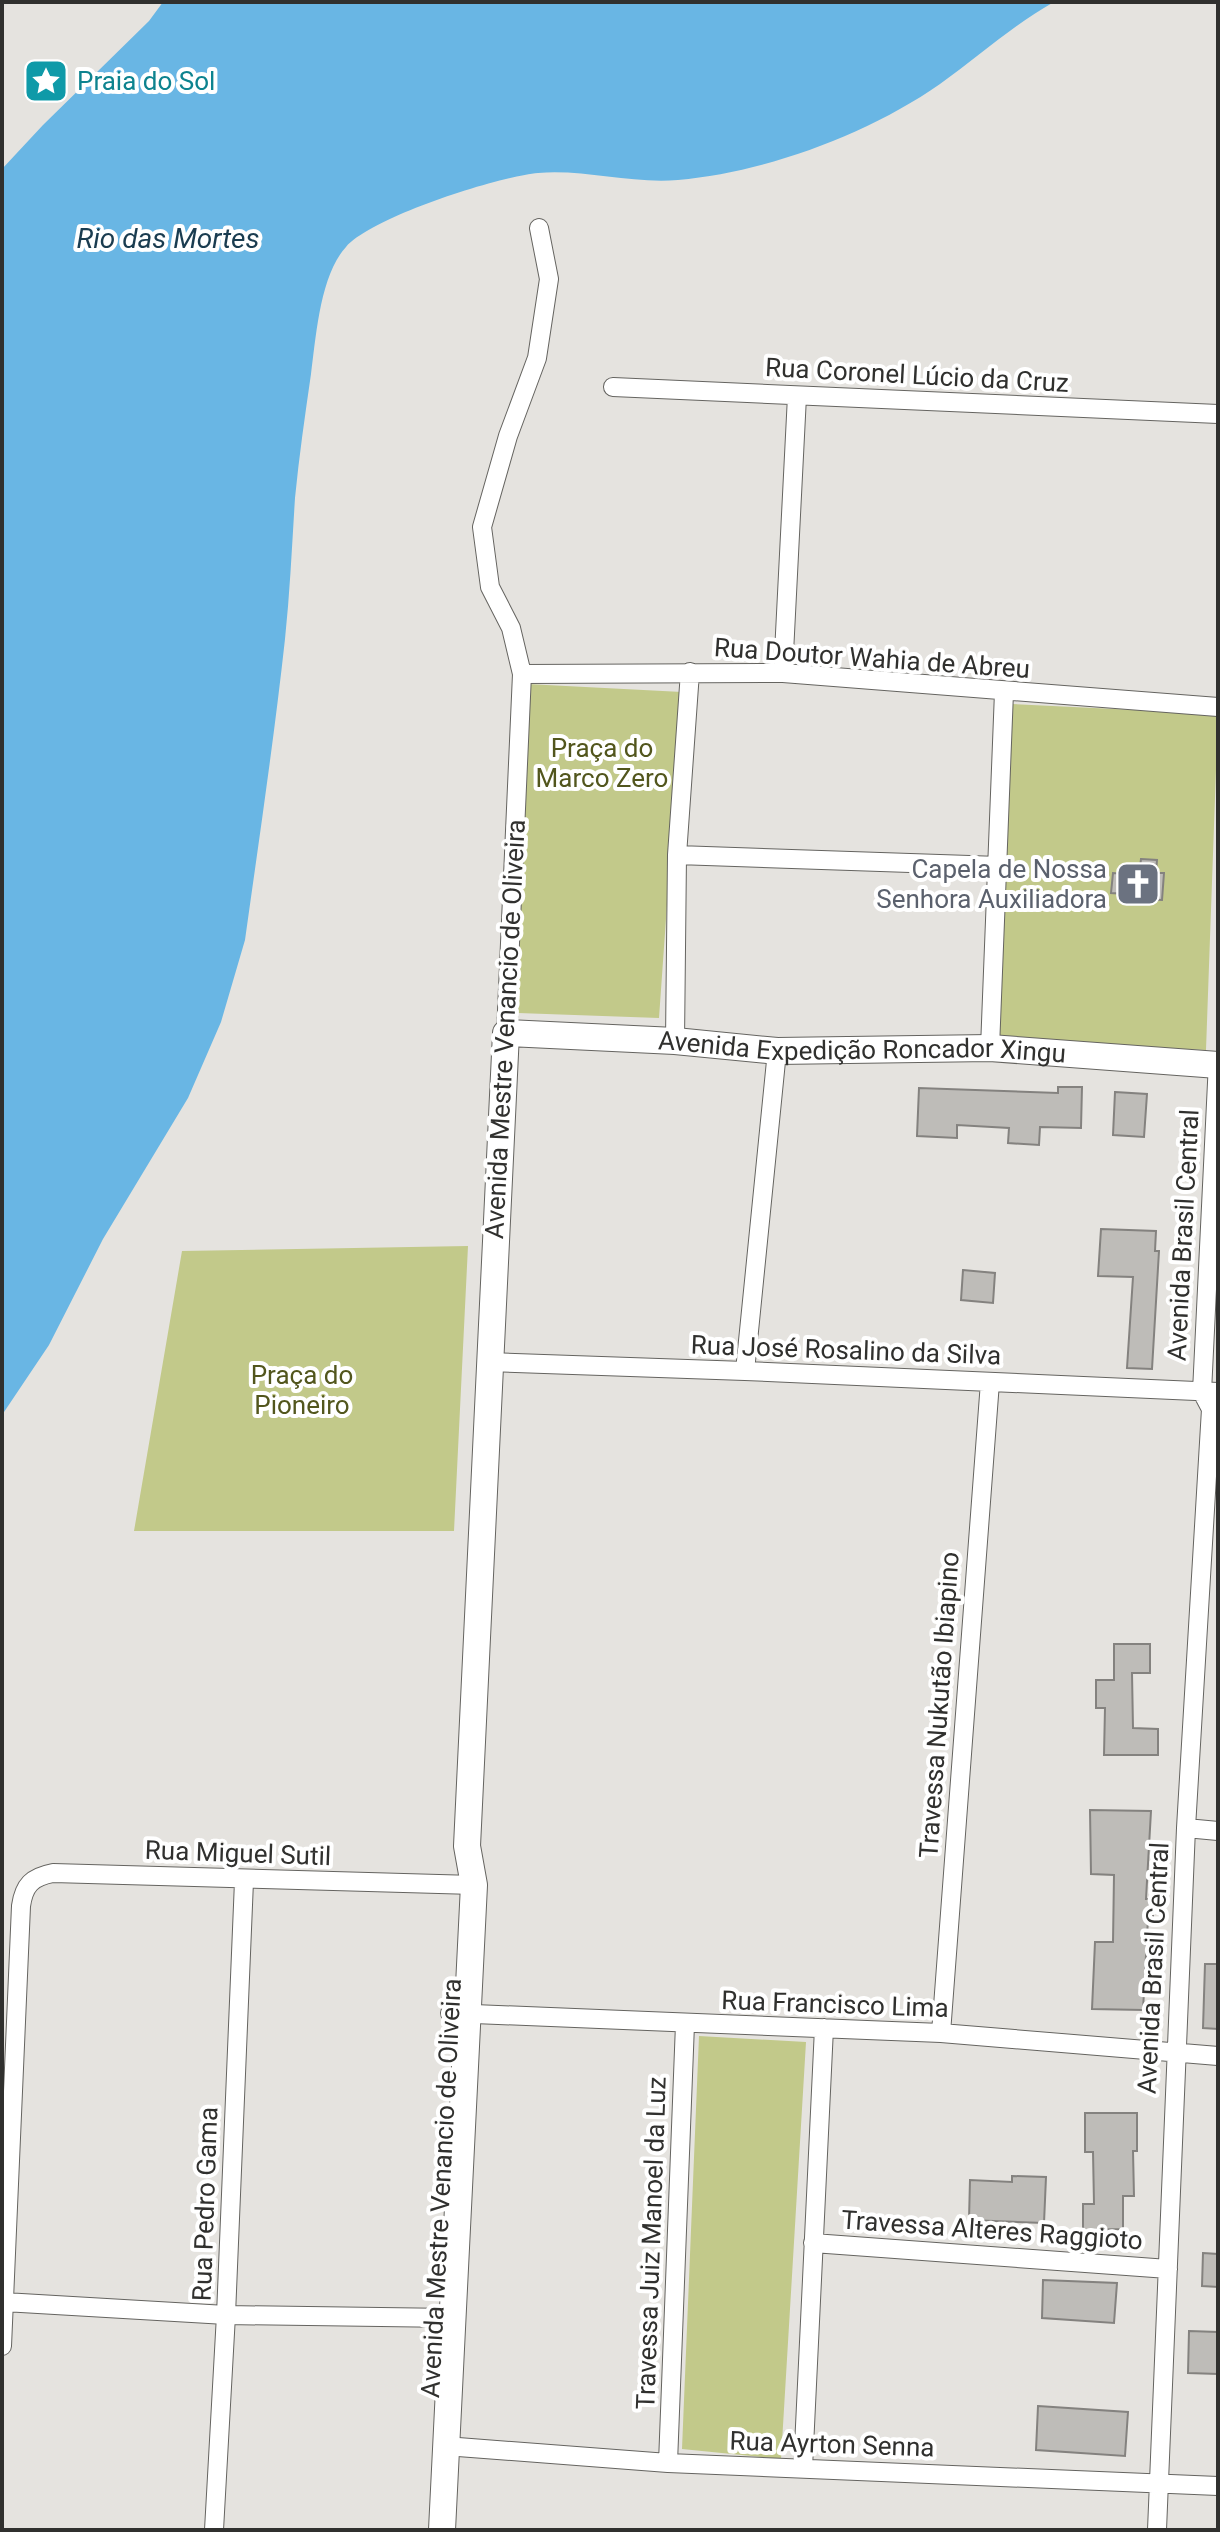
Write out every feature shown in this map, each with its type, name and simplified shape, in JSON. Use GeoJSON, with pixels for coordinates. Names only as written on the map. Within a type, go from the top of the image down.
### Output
{"type":"FeatureCollection","features":[{"type":"Feature","properties":{"kind":"street","name":"Avenida Mestre Venancio de Oliveira"},"geometry":{"type":"LineString","coordinates":[[424,2530],[444,2317],[522,674],[511,628],[490,587],[482,527],[508,436],[537,358],[549,279],[539,228]]}},
{"type":"Feature","properties":{"kind":"street","name":"Rua Coronel Lúcio da Cruz"},"geometry":{"type":"LineString","coordinates":[[613,387],[1218,414]]}},
{"type":"Feature","properties":{"kind":"street"},"geometry":{"type":"LineString","coordinates":[[783,673],[797,396]]}},
{"type":"Feature","properties":{"kind":"street"},"geometry":{"type":"LineString","coordinates":[[675,1041],[677,855],[690,672]]}},
{"type":"Feature","properties":{"kind":"street","name":"Rua Doutor Wahia de Abreu"},"geometry":{"type":"LineString","coordinates":[[522,674],[783,673],[1218,707]]}},
{"type":"Feature","properties":{"kind":"street"},"geometry":{"type":"LineString","coordinates":[[990,1048],[1004,692]]}},
{"type":"Feature","properties":{"kind":"street"},"geometry":{"type":"LineString","coordinates":[[677,855],[999,866]]}},
{"type":"Feature","properties":{"kind":"street","name":"Avenida Expedição Roncador Xingu"},"geometry":{"type":"LineString","coordinates":[[506,1033],[675,1041],[777,1051],[990,1048],[1217,1064]]}},
{"type":"Feature","properties":{"kind":"street"},"geometry":{"type":"LineString","coordinates":[[745,1371],[777,1051]]}},
{"type":"Feature","properties":{"kind":"street","name":"Avenida Brasil Central"},"geometry":{"type":"LineString","coordinates":[[1157,2530],[1175,2054],[1212,1398],[1217,1064]]}},
{"type":"Feature","properties":{"kind":"street","name":"Rua José Rosalino da Silva"},"geometry":{"type":"LineString","coordinates":[[488,1362],[990,1382],[1212,1398]]}},
{"type":"Feature","properties":{"kind":"street","name":"Travessa Nukutão Ibiapino"},"geometry":{"type":"LineString","coordinates":[[941,2033],[990,1382]]}},
{"type":"Feature","properties":{"kind":"street"},"geometry":{"type":"LineString","coordinates":[[1186,1828],[1218,1831]]}},
{"type":"Feature","properties":{"kind":"street","name":"Rua Miguel Sutil"},"geometry":{"type":"LineString","coordinates":[[4,2302],[21,1906],[23,1891],[30,1882],[53,1873],[244,1881],[465,1885]]}},
{"type":"Feature","properties":{"kind":"street","name":"Rua Pedro Gama"},"geometry":{"type":"LineString","coordinates":[[214,2530],[244,1881]]}},
{"type":"Feature","properties":{"kind":"street","name":"Rua Francisco Lima"},"geometry":{"type":"LineString","coordinates":[[459,2014],[941,2033],[1218,2056]]}},
{"type":"Feature","properties":{"kind":"street","name":"Travessa Juiz Manoel da Luz"},"geometry":{"type":"LineString","coordinates":[[668,2463],[685,2024]]}},
{"type":"Feature","properties":{"kind":"street"},"geometry":{"type":"LineString","coordinates":[[803,2468],[824,2028]]}},
{"type":"Feature","properties":{"kind":"street","name":"Travessa Alteres Raggioto"},"geometry":{"type":"LineString","coordinates":[[813,2243],[1168,2269]]}},
{"type":"Feature","properties":{"kind":"street"},"geometry":{"type":"LineString","coordinates":[[2,2346],[4,2302],[226,2315],[444,2317]]}},
{"type":"Feature","properties":{"kind":"street","name":"Avenida Mestre Venancio de Oliveira"},"geometry":{"type":"LineString","coordinates":[[442,2530],[444,2317]]}},
{"type":"Feature","properties":{"kind":"street","name":"Rua Ayrton Senna"},"geometry":{"type":"LineString","coordinates":[[445,2446],[668,2463],[1218,2486]]}},
{"type":"Feature","properties":{"kind":"green space","name":"Praça do Marco Zero"},"geometry":{"type":"Polygon","coordinates":[[[527,684],[682,692],[659,1018],[518,1013],[527,684]]]}},
{"type":"Feature","properties":{"kind":"green space"},"geometry":{"type":"Polygon","coordinates":[[[1012,704],[1218,714],[1206,1050],[996,1040],[1012,704]]]}},
{"type":"Feature","properties":{"kind":"green space","name":"Praça do Pioneiro"},"geometry":{"type":"Polygon","coordinates":[[[468,1246],[454,1531],[134,1531],[182,1251],[468,1246]]]}},
{"type":"Feature","properties":{"kind":"green space"},"geometry":{"type":"Polygon","coordinates":[[[699,2036],[806,2042],[781,2459],[682,2449],[699,2036]]]}},
{"type":"Feature","properties":{"kind":"water","name":"Rio das Mortes"},"geometry":{"type":"Polygon","coordinates":[[[163,2],[1054,2],[911,102],[848,135],[815,148],[746,169],[678,180],[555,172],[519,176],[466,190],[407,211],[360,235],[337,259],[330,273],[317,325],[297,483],[285,639],[245,940],[221,1022],[188,1098],[103,1239],[49,1345],[2,1415],[2,169],[149,21],[163,2]]]}},
{"type":"Feature","properties":{"kind":"building","name":"Capela de Nossa Senhora Auxiliadora"},"geometry":{"type":"Polygon","coordinates":[[[1141,859],[1157,860],[1156,873],[1164,873],[1162,900],[1111,893],[1113,873],[1139,875],[1141,859]]]}},
{"type":"Feature","properties":{"kind":"building"},"geometry":{"type":"Polygon","coordinates":[[[1058,1087],[1082,1087],[1081,1128],[1040,1127],[1039,1145],[1008,1143],[1009,1128],[957,1125],[957,1138],[917,1136],[919,1088],[1058,1093],[1058,1087]]]}},
{"type":"Feature","properties":{"kind":"building"},"geometry":{"type":"Polygon","coordinates":[[[1115,1092],[1147,1094],[1144,1137],[1113,1135],[1115,1092]]]}},
{"type":"Feature","properties":{"kind":"building"},"geometry":{"type":"Polygon","coordinates":[[[1101,1229],[1156,1231],[1155,1251],[1159,1251],[1152,1369],[1127,1368],[1133,1277],[1098,1276],[1101,1229]]]}},
{"type":"Feature","properties":{"kind":"building"},"geometry":{"type":"Polygon","coordinates":[[[963,1270],[995,1273],[993,1303],[961,1300],[963,1270]]]}},
{"type":"Feature","properties":{"kind":"building"},"geometry":{"type":"Polygon","coordinates":[[[1114,1644],[1150,1644],[1150,1673],[1132,1673],[1133,1728],[1158,1729],[1158,1755],[1104,1755],[1105,1708],[1096,1708],[1096,1680],[1114,1680],[1114,1644]]]}},
{"type":"Feature","properties":{"kind":"building"},"geometry":{"type":"Polygon","coordinates":[[[1090,1810],[1151,1811],[1146,1899],[1153,1899],[1153,1919],[1148,1919],[1143,2010],[1092,2009],[1095,1942],[1113,1942],[1114,1875],[1091,1874],[1090,1810]]]}},
{"type":"Feature","properties":{"kind":"building"},"geometry":{"type":"Polygon","coordinates":[[[1205,1964],[1218,1964],[1218,2029],[1203,2028],[1205,1964]]]}},
{"type":"Feature","properties":{"kind":"building"},"geometry":{"type":"Polygon","coordinates":[[[1085,2113],[1137,2113],[1137,2151],[1133,2151],[1134,2196],[1123,2196],[1123,2229],[1083,2230],[1083,2204],[1094,2204],[1093,2152],[1085,2152],[1085,2113]]]}},
{"type":"Feature","properties":{"kind":"building"},"geometry":{"type":"Polygon","coordinates":[[[1012,2176],[1046,2177],[1044,2223],[969,2220],[970,2180],[1012,2182],[1012,2176]]]}},
{"type":"Feature","properties":{"kind":"building"},"geometry":{"type":"Polygon","coordinates":[[[1203,2253],[1218,2254],[1218,2287],[1202,2286],[1203,2253]]]}},
{"type":"Feature","properties":{"kind":"building"},"geometry":{"type":"Polygon","coordinates":[[[1043,2280],[1117,2283],[1114,2323],[1042,2318],[1043,2280]]]}},
{"type":"Feature","properties":{"kind":"building"},"geometry":{"type":"Polygon","coordinates":[[[1189,2331],[1218,2332],[1218,2374],[1188,2373],[1189,2331]]]}},
{"type":"Feature","properties":{"kind":"building"},"geometry":{"type":"Polygon","coordinates":[[[1038,2406],[1128,2412],[1125,2456],[1036,2450],[1038,2406]]]}},
{"type":"Feature","properties":{"kind":"place","name":"Praia do Sol"},"geometry":{"type":"Point","coordinates":[46,81]}},
{"type":"Feature","properties":{"kind":"place","name":"Capela de Nossa Senhora Auxiliadora"},"geometry":{"type":"Point","coordinates":[1138,884]}}]}
